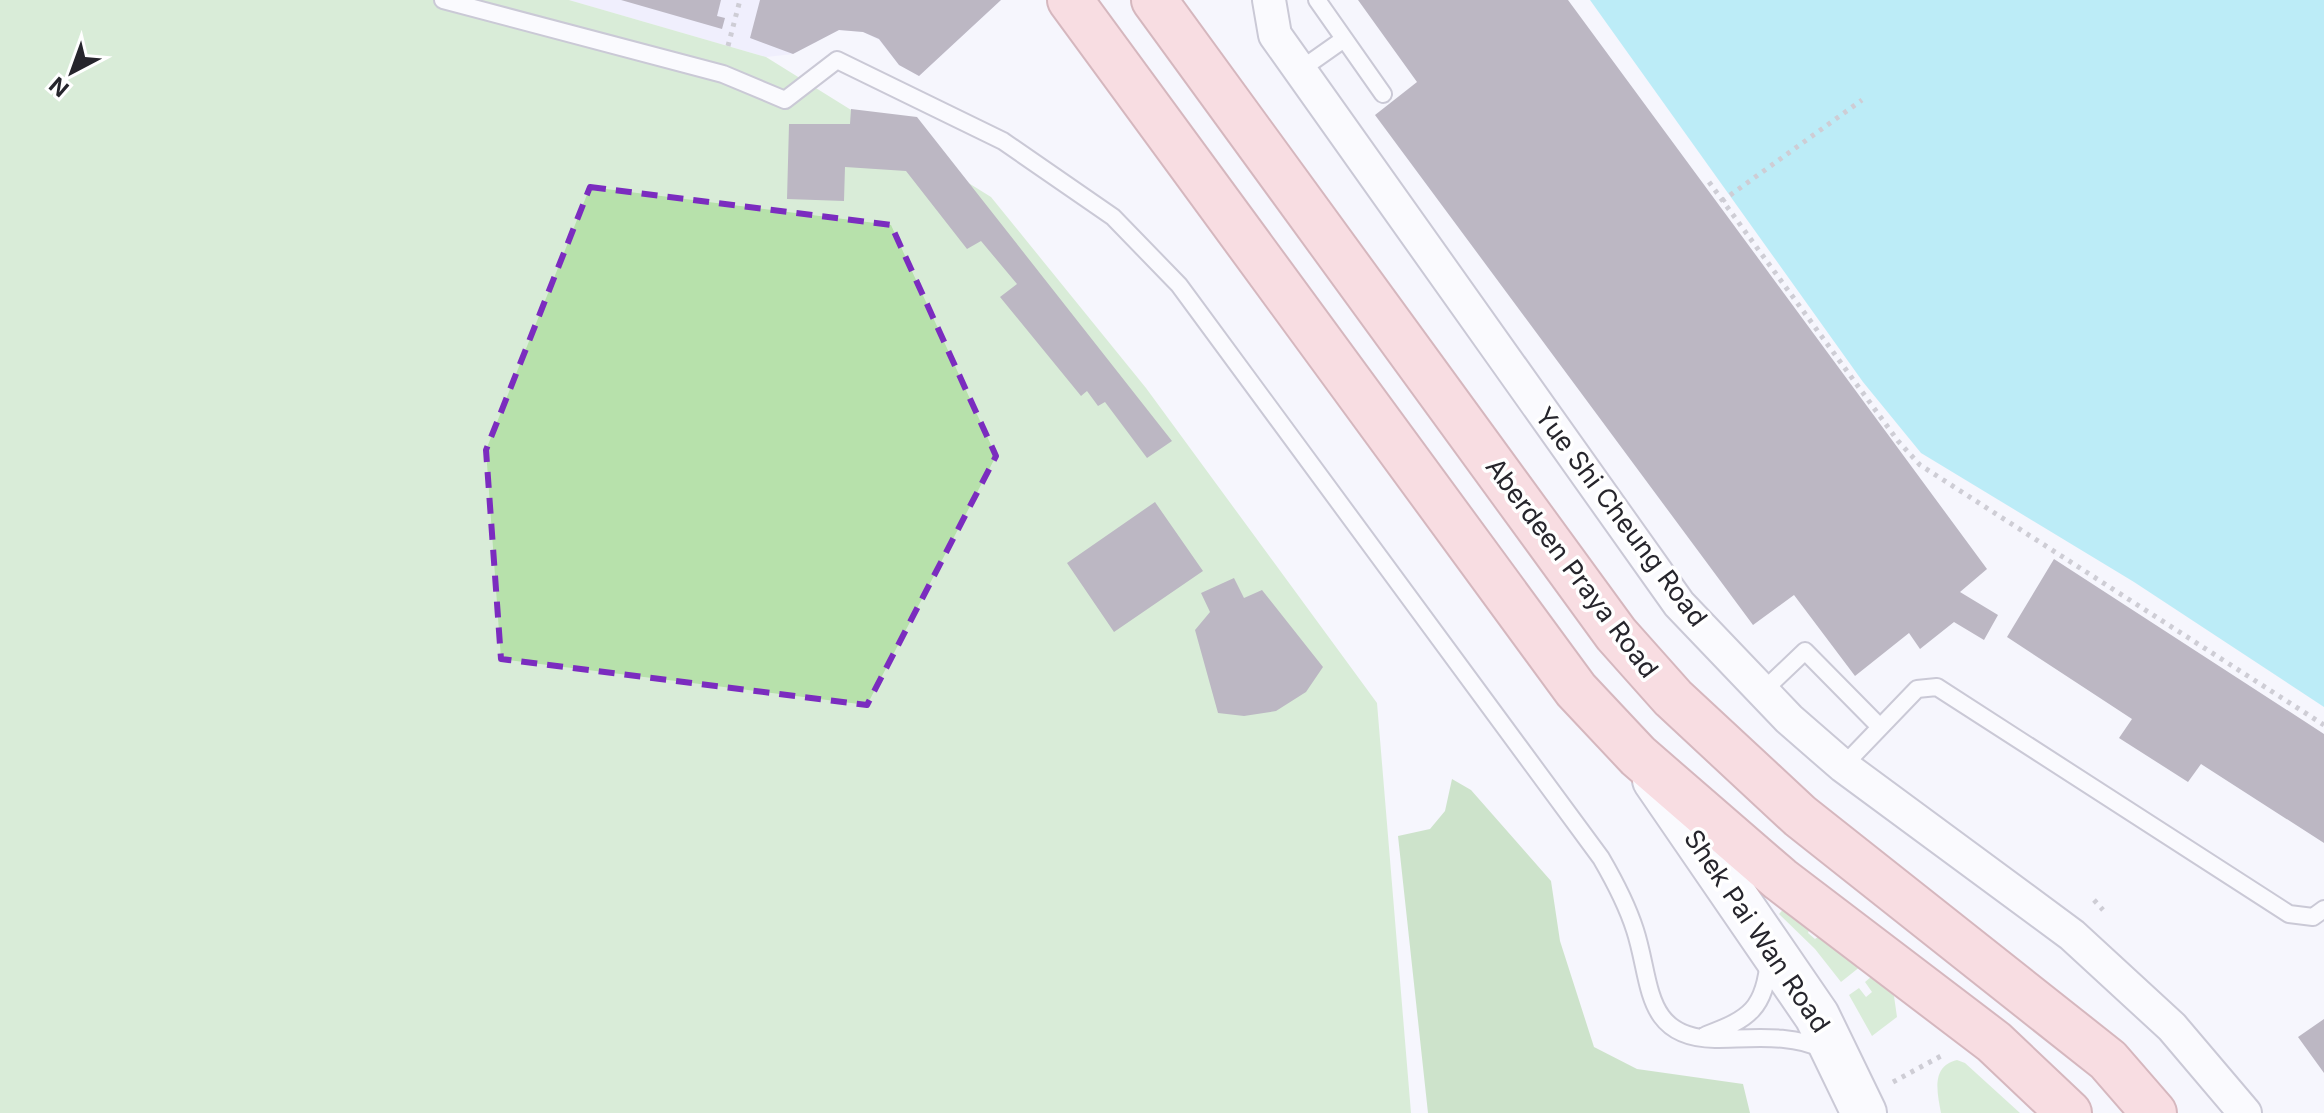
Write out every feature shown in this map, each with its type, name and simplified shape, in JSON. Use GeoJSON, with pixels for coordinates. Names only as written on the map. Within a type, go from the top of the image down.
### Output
{"type":"FeatureCollection","features":[{"type":"Feature","properties":{"kind":"main road"},"geometry":{"type":"LineString","coordinates":[[1070,0],[1576,690],[1638,756],[1780,879],[1994,1042],[2069,1113]]}},
{"type":"Feature","properties":{"kind":"main road","name":"Aberdeen Praya Road"},"geometry":{"type":"LineString","coordinates":[[1154,0],[1591,600],[1673,698],[1800,816],[2108,1060],[2154,1113]]}},
{"type":"Feature","properties":{"kind":"main road","name":"Shek Pai Wan Road"},"geometry":{"type":"LineString","coordinates":[[1638,756],[1817,1016],[1864,1113]]}},
{"type":"Feature","properties":{"kind":"street","name":"Yue Shi Cheung Road"},"geometry":{"type":"LineString","coordinates":[[1269,0],[1275,35],[1679,604],[1789,719],[1843,766],[2072,935],[2172,1027],[2245,1113]]}},
{"type":"Feature","properties":{"kind":"lane"},"geometry":{"type":"LineString","coordinates":[[443,0],[723,74],[785,100],[837,60],[1003,141],[1113,217],[1179,285],[1601,858],[1635,929],[1652,1002],[1660,1015],[1690,1037],[1778,1039],[1817,1046],[1840,1059]]}},
{"type":"Feature","properties":{"kind":"lane"},"geometry":{"type":"LineString","coordinates":[[1317,0],[1383,94]]}},
{"type":"Feature","properties":{"kind":"lane"},"geometry":{"type":"LineString","coordinates":[[1300,70],[1344,39]]}},
{"type":"Feature","properties":{"kind":"lane"},"geometry":{"type":"LineString","coordinates":[[1763,691],[1805,651],[1880,727]]}},
{"type":"Feature","properties":{"kind":"lane"},"geometry":{"type":"LineString","coordinates":[[1843,766],[1917,689],[1937,687],[2289,914],[2313,917],[2324,909]]}},
{"type":"Feature","properties":{"kind":"lane"},"geometry":{"type":"LineString","coordinates":[[1690,1037],[1744,1021],[1761,994],[1770,949]]}},
{"type":"Feature","properties":{"kind":"path"},"geometry":{"type":"LineString","coordinates":[[730,37],[740,0]]}},
{"type":"Feature","properties":{"kind":"path"},"geometry":{"type":"LineString","coordinates":[[1722,201],[1862,100]]}},
{"type":"Feature","properties":{"kind":"path"},"geometry":{"type":"LineString","coordinates":[[1709,182],[1920,465],[2324,725]]}},
{"type":"Feature","properties":{"kind":"highlighted area"},"geometry":{"type":"Polygon","coordinates":[[[590,187],[891,225],[996,456],[867,705],[501,659],[486,450],[590,187]]]}},
{"type":"Feature","properties":{"kind":"shaded area"},"geometry":{"type":"Polygon","coordinates":[[[569,0],[1001,0],[919,76],[899,65],[879,40],[863,32],[839,30],[793,54],[766,57],[569,0]]]}},
{"type":"Feature","properties":{"kind":"green space"},"geometry":{"type":"Polygon","coordinates":[[[0,0],[569,0],[766,57],[991,197],[1146,388],[1377,703],[1411,1113],[0,1113],[0,0]]]}},
{"type":"Feature","properties":{"kind":"green space"},"geometry":{"type":"Polygon","coordinates":[[[1452,779],[1471,790],[1551,881],[1560,941],[1594,1047],[1637,1069],[1743,1084],[1750,1113],[1428,1113],[1398,836],[1430,829],[1445,811],[1452,779]]]}},
{"type":"Feature","properties":{"kind":"green space"},"geometry":{"type":"Polygon","coordinates":[[[1789,903],[1812,923],[1808,933],[1815,939],[1821,935],[1861,966],[1841,982],[1815,949],[1779,914],[1789,903]]]}},
{"type":"Feature","properties":{"kind":"green space"},"geometry":{"type":"Polygon","coordinates":[[[1872,976],[1894,996],[1897,1017],[1872,1036],[1849,995],[1859,988],[1866,997],[1872,992],[1865,982],[1872,976]]]}},
{"type":"Feature","properties":{"kind":"green space"},"geometry":{"type":"Polygon","coordinates":[[[1957,1060],[1965,1063],[2020,1113],[1941,1113],[1937,1089],[1939,1074],[1949,1063],[1957,1060]]]}},
{"type":"Feature","properties":{"kind":"water"},"geometry":{"type":"Polygon","coordinates":[[[1590,0],[2324,0],[2324,707],[2134,582],[1921,453],[1863,382],[1590,0]]]}},
{"type":"Feature","properties":{"kind":"building"},"geometry":{"type":"Polygon","coordinates":[[[621,0],[721,0],[717,16],[725,18],[722,29],[621,0]]]}},
{"type":"Feature","properties":{"kind":"building"},"geometry":{"type":"Polygon","coordinates":[[[760,0],[1001,0],[919,76],[899,65],[879,39],[863,32],[839,30],[793,54],[750,38],[760,0]]]}},
{"type":"Feature","properties":{"kind":"building"},"geometry":{"type":"Polygon","coordinates":[[[1358,0],[1568,0],[1987,569],[1960,592],[1998,615],[1984,640],[1954,622],[1920,649],[1909,633],[1855,676],[1794,595],[1753,625],[1375,115],[1417,82],[1358,0]]]}},
{"type":"Feature","properties":{"kind":"building"},"geometry":{"type":"Polygon","coordinates":[[[851,109],[917,117],[1172,441],[1147,458],[1105,402],[1098,406],[1087,391],[1081,396],[1000,297],[1017,284],[981,241],[967,249],[906,171],[845,167],[844,201],[787,199],[789,124],[850,124],[851,109]]]}},
{"type":"Feature","properties":{"kind":"building"},"geometry":{"type":"Polygon","coordinates":[[[1155,502],[1203,571],[1114,632],[1067,563],[1155,502]]]}},
{"type":"Feature","properties":{"kind":"building"},"geometry":{"type":"Polygon","coordinates":[[[2054,559],[2324,734],[2324,843],[2201,764],[2188,782],[2119,738],[2132,719],[2007,637],[2054,559]]]}},
{"type":"Feature","properties":{"kind":"building"},"geometry":{"type":"Polygon","coordinates":[[[1234,578],[1244,598],[1262,590],[1323,667],[1306,692],[1276,711],[1244,716],[1218,713],[1195,630],[1210,612],[1201,593],[1234,578]]]}},
{"type":"Feature","properties":{"kind":"building"},"geometry":{"type":"Polygon","coordinates":[[[2324,1019],[2324,1073],[2298,1037],[2324,1019]]]}}]}
